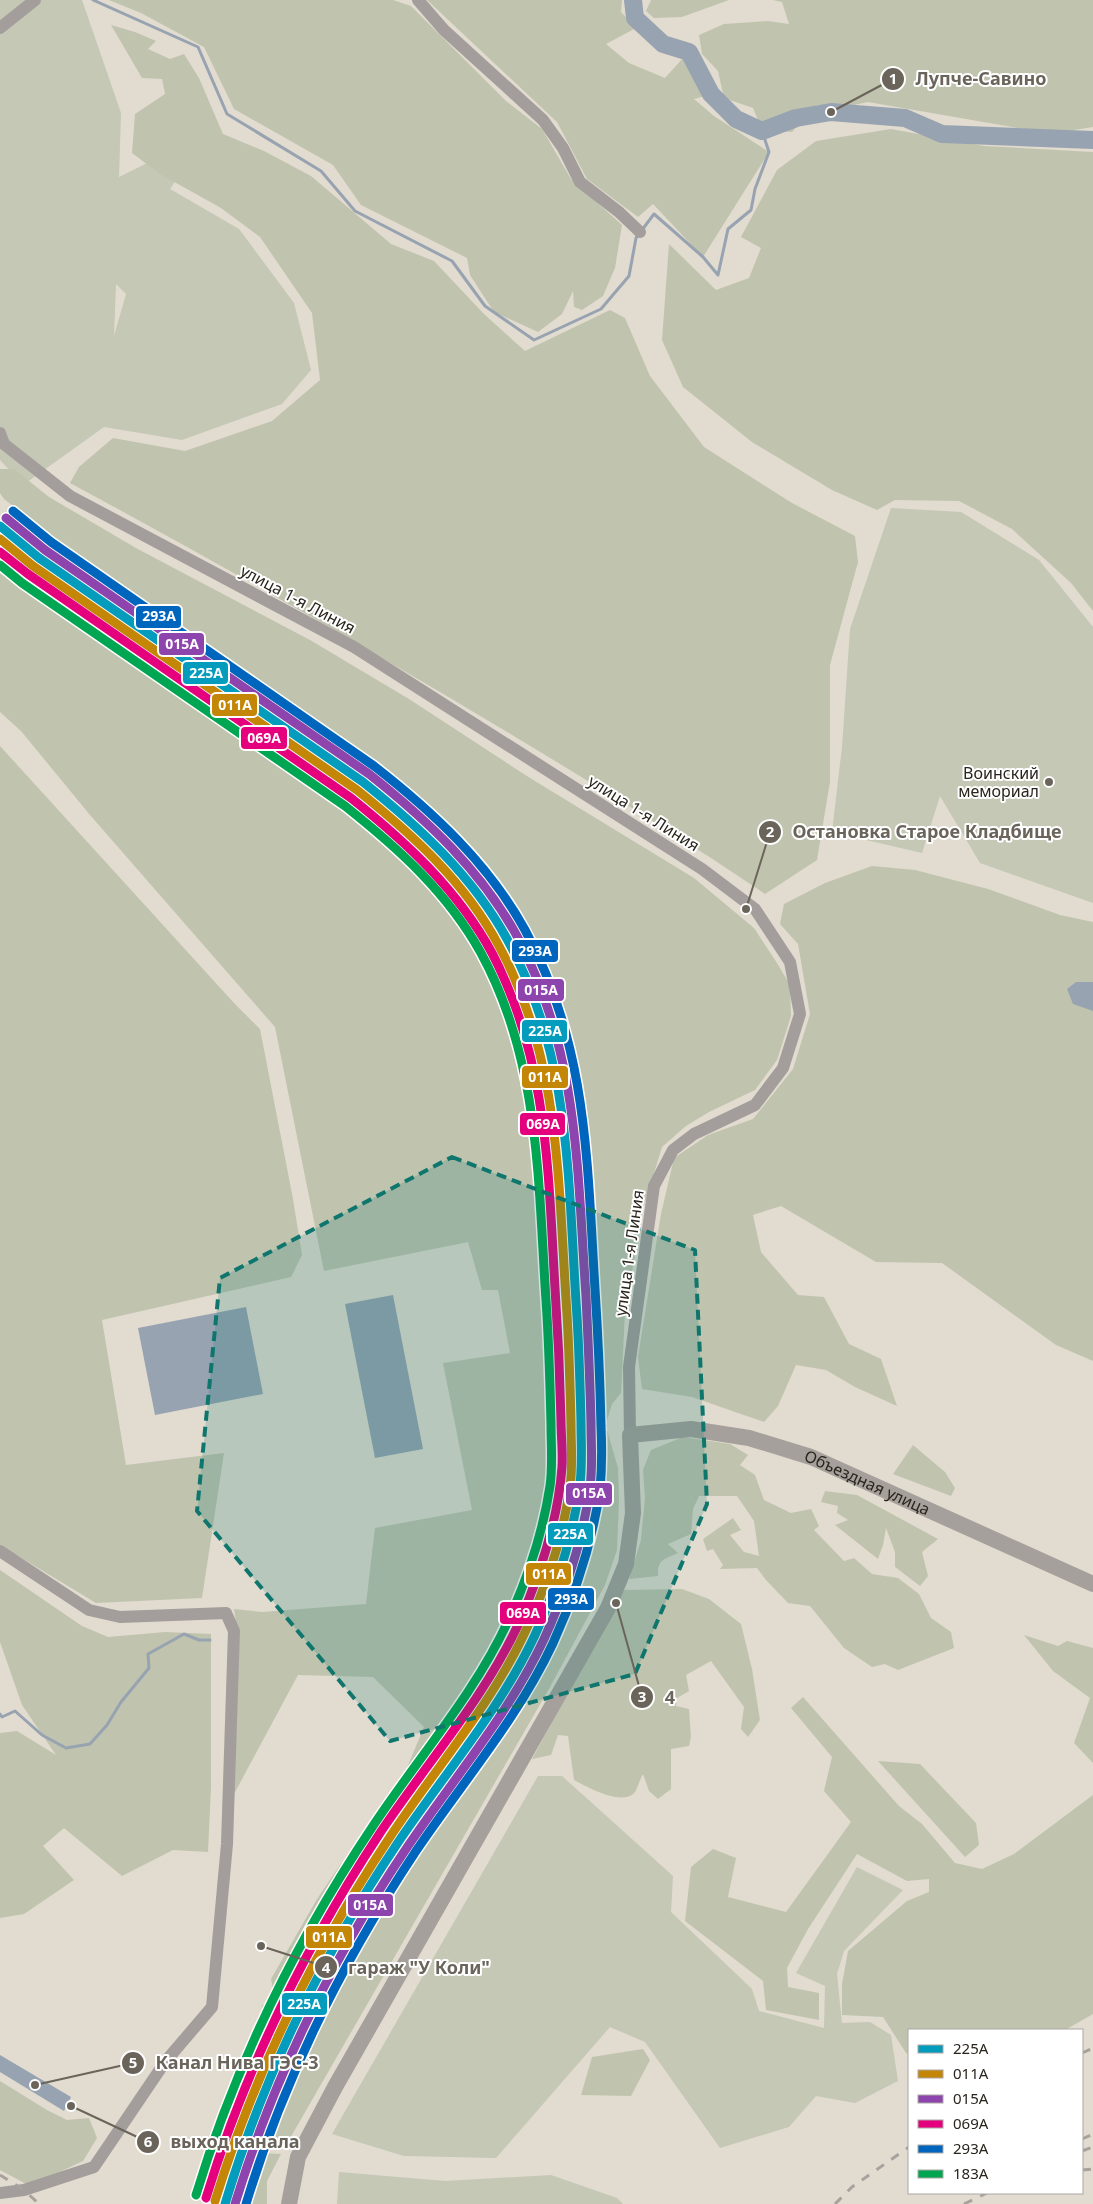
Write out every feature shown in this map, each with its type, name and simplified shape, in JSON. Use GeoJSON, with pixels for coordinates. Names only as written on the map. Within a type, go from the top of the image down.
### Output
{"type":"FeatureCollection","features":[{"type":"Feature","properties":{"kind":"main road","name":"Объездная улица"},"geometry":{"type":"LineString","coordinates":[[630,1435],[691,1429],[749,1438],[811,1457],[1093,1584]]}},
{"type":"Feature","properties":{"kind":"main road"},"geometry":{"type":"LineString","coordinates":[[289,2204],[298,2157],[334,2087],[608,1608],[626,1564],[633,1513],[630,1435]]}},
{"type":"Feature","properties":{"kind":"street"},"geometry":{"type":"LineString","coordinates":[[0,28],[11,17],[35,0]]}},
{"type":"Feature","properties":{"kind":"street"},"geometry":{"type":"LineString","coordinates":[[418,0],[444,30],[543,120],[563,148],[580,182],[619,212],[640,232]]}},
{"type":"Feature","properties":{"kind":"street","name":"улица 1-я Линия"},"geometry":{"type":"LineString","coordinates":[[0,433],[4,444],[70,496],[354,647],[702,868],[755,909],[790,962],[800,1014],[783,1068],[756,1106],[694,1134],[672,1150],[654,1186],[629,1367],[630,1435]]}},
{"type":"Feature","properties":{"kind":"street"},"geometry":{"type":"LineString","coordinates":[[0,1551],[89,1610],[120,1617],[226,1613],[234,1631],[227,1844],[212,2007],[165,2062],[94,2168],[24,2190],[0,2193]]}},
{"type":"Feature","properties":{"kind":"highlighted area"},"geometry":{"type":"Polygon","coordinates":[[[452,1157],[695,1250],[707,1504],[635,1674],[390,1741],[197,1511],[220,1278],[452,1157]]]}},
{"type":"Feature","properties":{"kind":"green space"},"geometry":{"type":"Polygon","coordinates":[[[0,0],[82,0],[121,113],[119,177],[208,133],[170,189],[239,229],[294,303],[311,370],[282,404],[182,440],[104,427],[23,485],[0,460],[0,0]],[[116,284],[114,336],[126,294],[116,284]]]}},
{"type":"Feature","properties":{"kind":"green space"},"geometry":{"type":"Polygon","coordinates":[[[109,0],[393,0],[411,6],[506,101],[542,129],[571,179],[622,225],[615,268],[603,296],[582,310],[574,307],[573,291],[562,314],[538,332],[494,312],[470,275],[467,258],[361,205],[333,165],[234,109],[204,47],[141,13],[109,0]]]}},
{"type":"Feature","properties":{"kind":"green space"},"geometry":{"type":"Polygon","coordinates":[[[427,0],[622,0],[621,12],[636,28],[606,44],[629,63],[665,78],[683,58],[705,96],[694,99],[714,116],[769,152],[703,257],[653,204],[638,217],[587,179],[557,122],[427,0]]]}},
{"type":"Feature","properties":{"kind":"green space"},"geometry":{"type":"Polygon","coordinates":[[[651,0],[729,0],[682,17],[654,18],[646,11],[651,0]]]}},
{"type":"Feature","properties":{"kind":"green space"},"geometry":{"type":"Polygon","coordinates":[[[773,0],[1093,0],[1093,127],[1055,133],[868,102],[849,106],[817,105],[792,132],[762,130],[753,108],[724,98],[718,71],[702,54],[699,35],[724,24],[768,21],[789,24],[782,2],[773,0]]]}},
{"type":"Feature","properties":{"kind":"green space"},"geometry":{"type":"Polygon","coordinates":[[[111,25],[156,41],[148,49],[170,59],[184,54],[199,78],[223,134],[264,151],[311,176],[391,244],[434,261],[484,314],[525,351],[610,310],[625,318],[650,376],[704,447],[792,503],[855,536],[858,562],[830,665],[830,782],[817,860],[765,894],[650,819],[418,679],[245,579],[70,483],[79,467],[113,438],[185,451],[272,421],[320,380],[312,313],[260,237],[221,208],[160,174],[132,153],[135,114],[165,94],[162,79],[142,78],[111,25]]]}},
{"type":"Feature","properties":{"kind":"green space"},"geometry":{"type":"Polygon","coordinates":[[[891,129],[984,146],[1093,152],[1093,611],[1071,583],[1012,529],[959,501],[895,500],[877,510],[832,490],[752,442],[683,387],[662,340],[669,244],[716,290],[749,278],[761,248],[741,237],[777,170],[816,141],[891,129]]]}},
{"type":"Feature","properties":{"kind":"green space"},"geometry":{"type":"Polygon","coordinates":[[[0,469],[14,469],[49,497],[136,548],[310,640],[409,699],[530,778],[694,878],[754,928],[777,963],[790,985],[791,1016],[777,1060],[755,1090],[709,1112],[686,1126],[662,1147],[643,1209],[625,1312],[621,1393],[612,1404],[605,1427],[594,1429],[584,1261],[575,1181],[569,1094],[558,1028],[535,956],[504,906],[461,849],[411,804],[289,718],[206,648],[122,590],[4,499],[0,493],[0,469]]]}},
{"type":"Feature","properties":{"kind":"green space"},"geometry":{"type":"Polygon","coordinates":[[[891,508],[961,512],[1039,560],[1093,627],[1093,903],[980,863],[940,796],[922,853],[832,832],[842,747],[850,629],[891,508]]]}},
{"type":"Feature","properties":{"kind":"green space"},"geometry":{"type":"Polygon","coordinates":[[[0,553],[69,606],[321,779],[409,847],[473,917],[509,991],[535,1057],[549,1133],[574,1455],[567,1507],[546,1581],[526,1632],[496,1683],[398,1827],[326,1942],[284,2022],[261,2006],[275,2000],[271,1979],[317,1899],[340,1865],[388,1813],[424,1727],[373,1677],[298,1675],[234,1794],[239,1642],[234,1609],[262,1612],[366,1604],[375,1528],[472,1510],[443,1363],[510,1353],[498,1290],[482,1290],[468,1242],[324,1271],[275,1027],[90,815],[21,731],[0,712],[0,553]]]}},
{"type":"Feature","properties":{"kind":"green space"},"geometry":{"type":"Polygon","coordinates":[[[0,746],[234,1003],[260,1029],[302,1255],[291,1277],[102,1320],[126,1465],[224,1453],[202,1598],[96,1603],[0,1545],[0,746]]]}},
{"type":"Feature","properties":{"kind":"green space"},"geometry":{"type":"Polygon","coordinates":[[[872,866],[915,870],[988,889],[1060,915],[1093,922],[1093,1361],[1056,1345],[942,1263],[876,1262],[781,1206],[753,1215],[761,1252],[798,1295],[824,1297],[849,1344],[881,1359],[897,1406],[855,1387],[826,1370],[796,1365],[778,1406],[764,1422],[692,1397],[642,1389],[638,1357],[661,1214],[674,1158],[708,1135],[753,1119],[793,1069],[810,1014],[798,944],[780,924],[784,904],[825,883],[872,866]]]}},
{"type":"Feature","properties":{"kind":"green space"},"geometry":{"type":"Polygon","coordinates":[[[607,1430],[618,1468],[619,1500],[617,1550],[605,1585],[550,1687],[289,2140],[266,2138],[263,2153],[281,2154],[267,2181],[267,2204],[238,2204],[259,2132],[320,2002],[408,1841],[523,1679],[564,1596],[586,1515],[595,1432],[607,1430]]]}},
{"type":"Feature","properties":{"kind":"green space"},"geometry":{"type":"Polygon","coordinates":[[[683,1437],[730,1444],[748,1455],[740,1465],[755,1475],[764,1500],[791,1513],[811,1509],[819,1526],[814,1530],[844,1561],[854,1558],[872,1574],[898,1578],[919,1594],[931,1618],[951,1632],[954,1648],[898,1670],[885,1664],[872,1667],[844,1648],[810,1606],[788,1603],[757,1568],[720,1569],[723,1565],[713,1549],[707,1551],[703,1539],[733,1518],[741,1530],[730,1535],[744,1552],[759,1556],[754,1521],[737,1496],[699,1496],[693,1509],[691,1534],[668,1544],[678,1553],[660,1563],[658,1576],[629,1579],[641,1540],[645,1498],[643,1470],[651,1450],[683,1437]]]}},
{"type":"Feature","properties":{"kind":"green space"},"geometry":{"type":"Polygon","coordinates":[[[913,1445],[945,1472],[955,1488],[951,1496],[893,1474],[913,1445]]]}},
{"type":"Feature","properties":{"kind":"green space"},"geometry":{"type":"Polygon","coordinates":[[[825,1491],[857,1495],[938,1539],[922,1552],[928,1576],[920,1586],[895,1567],[895,1552],[886,1528],[878,1559],[835,1525],[848,1520],[837,1513],[838,1506],[821,1502],[825,1491]]]}},
{"type":"Feature","properties":{"kind":"green space"},"geometry":{"type":"Polygon","coordinates":[[[0,1570],[82,1626],[108,1637],[165,1632],[211,1634],[211,1787],[208,1852],[173,1850],[122,1876],[64,1828],[43,1846],[74,1880],[24,1914],[0,1918],[0,1733],[17,1731],[56,1755],[22,1705],[0,1642],[0,1570]]]}},
{"type":"Feature","properties":{"kind":"green space"},"geometry":{"type":"Polygon","coordinates":[[[682,1589],[709,1599],[741,1624],[752,1669],[760,1720],[748,1737],[741,1729],[744,1707],[711,1661],[686,1675],[689,1691],[677,1698],[676,1706],[689,1709],[691,1737],[689,1746],[671,1749],[671,1789],[658,1799],[649,1791],[643,1774],[635,1792],[629,1796],[622,1797],[605,1794],[574,1780],[568,1736],[558,1735],[551,1755],[532,1759],[624,1590],[682,1589]]]}},
{"type":"Feature","properties":{"kind":"green space"},"geometry":{"type":"Polygon","coordinates":[[[1024,1635],[1058,1646],[1067,1641],[1093,1648],[1093,1763],[1074,1743],[1090,1698],[1053,1671],[1024,1635]]]}},
{"type":"Feature","properties":{"kind":"green space"},"geometry":{"type":"Polygon","coordinates":[[[803,1697],[899,1806],[922,1824],[955,1863],[982,1869],[1014,1854],[1093,1795],[1093,2014],[1067,2029],[908,2029],[908,2054],[883,2017],[842,2015],[842,1984],[848,1951],[907,1901],[929,1892],[929,1879],[907,1881],[857,1854],[808,1929],[787,1968],[788,1987],[819,1993],[819,2020],[766,2010],[763,1981],[685,1921],[691,1867],[713,1849],[736,1858],[728,1897],[786,1912],[851,1822],[824,1791],[832,1757],[791,1708],[803,1697]]]}},
{"type":"Feature","properties":{"kind":"green space"},"geometry":{"type":"Polygon","coordinates":[[[878,1761],[920,1764],[976,1823],[979,1845],[965,1857],[878,1761]]]}},
{"type":"Feature","properties":{"kind":"green space"},"geometry":{"type":"Polygon","coordinates":[[[538,1776],[562,1776],[673,1876],[671,1912],[752,1989],[759,2011],[824,2028],[825,1986],[796,1973],[857,1867],[903,1890],[844,1951],[837,1974],[842,2023],[870,2022],[891,2035],[898,2081],[855,2103],[816,2096],[789,2127],[720,2148],[645,2042],[610,2027],[496,2158],[404,2156],[332,2134],[538,1776]]]}},
{"type":"Feature","properties":{"kind":"green space"},"geometry":{"type":"Polygon","coordinates":[[[643,2049],[650,2060],[631,2096],[581,2095],[592,2057],[643,2049]]]}},
{"type":"Feature","properties":{"kind":"green space"},"geometry":{"type":"Polygon","coordinates":[[[0,2081],[67,2120],[89,2118],[97,2138],[83,2161],[30,2186],[0,2170],[0,2081]]]}},
{"type":"Feature","properties":{"kind":"green space"},"geometry":{"type":"Polygon","coordinates":[[[339,2172],[445,2181],[551,2175],[617,2198],[623,2204],[337,2204],[339,2172]]]}},
{"type":"Feature","properties":{"kind":"water"},"geometry":{"type":"Polygon","coordinates":[[[1076,982],[1093,982],[1093,1011],[1073,1004],[1067,989],[1076,982]]]}},
{"type":"Feature","properties":{"kind":"water"},"geometry":{"type":"Polygon","coordinates":[[[393,1295],[423,1449],[375,1458],[345,1304],[393,1295]]]}},
{"type":"Feature","properties":{"kind":"water"},"geometry":{"type":"Polygon","coordinates":[[[246,1307],[263,1394],[155,1415],[138,1328],[246,1307]]]}},
{"type":"Feature","properties":{"kind":"water"},"geometry":{"type":"Polygon","coordinates":[[[0,2055],[71,2097],[64,2111],[0,2072],[0,2055]]]}},
{"type":"Feature","properties":{"kind":"waterway"},"geometry":{"type":"LineString","coordinates":[[93,0],[198,47],[227,114],[321,171],[355,211],[452,261],[485,306],[534,340],[601,309],[629,276],[636,238],[654,214],[703,257],[718,275],[728,229],[751,210],[755,189],[769,152],[762,131]]}},
{"type":"Feature","properties":{"kind":"waterway"},"geometry":{"type":"LineString","coordinates":[[633,0],[635,18],[663,44],[689,52],[711,94],[736,119],[762,131],[796,118],[831,112],[905,118],[942,134],[1093,140]]}},
{"type":"Feature","properties":{"kind":"waterway"},"geometry":{"type":"LineString","coordinates":[[0,1714],[2,1717],[15,1711],[42,1735],[66,1748],[90,1744],[107,1725],[121,1702],[149,1668],[148,1654],[184,1634],[199,1640],[210,1640]]}},
{"type":"Feature","properties":{"kind":"railway"},"geometry":{"type":"LineString","coordinates":[[1083,2053],[1093,2048]]}},
{"type":"Feature","properties":{"kind":"railway"},"geometry":{"type":"LineString","coordinates":[[1083,2139],[1093,2134]]}},
{"type":"Feature","properties":{"kind":"railway"},"geometry":{"type":"LineString","coordinates":[[1083,2151],[1093,2147]]}},
{"type":"Feature","properties":{"kind":"railway"},"geometry":{"type":"LineString","coordinates":[[835,2204],[852,2187],[908,2148]]}},
{"type":"Feature","properties":{"kind":"railway"},"geometry":{"type":"LineString","coordinates":[[1083,2170],[1093,2169]]}},
{"type":"Feature","properties":{"kind":"railway"},"geometry":{"type":"LineString","coordinates":[[0,2175],[24,2190],[39,2204]]}},
{"type":"Feature","properties":{"kind":"railway"},"geometry":{"type":"LineString","coordinates":[[964,2204],[985,2194]]}},
{"type":"Feature","properties":{"kind":"transit line","name":"293А"},"geometry":{"type":"LineString","coordinates":[[13,511],[51,542],[374,766],[417,802],[458,841],[495,883],[511,906],[546,974],[561,1017],[573,1061],[581,1106],[590,1196],[602,1450],[597,1510],[582,1568],[553,1643],[539,1671],[489,1750],[416,1851],[389,1893],[340,1978],[297,2066],[278,2111],[246,2204]]}},
{"type":"Feature","properties":{"kind":"transit line","name":"015А"},"geometry":{"type":"LineString","coordinates":[[6,518],[45,550],[369,774],[412,810],[452,848],[488,891],[504,914],[518,938],[538,981],[553,1025],[572,1113],[577,1158],[586,1296],[592,1455],[587,1506],[573,1565],[544,1639],[530,1667],[498,1720],[408,1846],[355,1931],[331,1974],[287,2064],[268,2110],[235,2204]]}},
{"type":"Feature","properties":{"kind":"transit line","name":"225А"},"geometry":{"type":"LineString","coordinates":[[0,526],[39,558],[363,782],[443,853],[478,894],[493,916],[507,939],[528,982],[543,1026],[562,1116],[571,1208],[578,1331],[581,1456],[579,1492],[572,1529],[562,1565],[550,1601],[521,1663],[489,1715],[399,1841],[371,1884],[321,1971],[298,2016],[258,2108],[225,2204]]}},
{"type":"Feature","properties":{"kind":"transit line","name":"011А"},"geometry":{"type":"LineString","coordinates":[[0,539],[33,566],[357,790],[418,842],[454,880],[499,946],[519,988],[534,1031],[552,1118],[561,1208],[570,1377],[572,1456],[567,1505],[553,1560],[541,1596],[512,1658],[479,1712],[388,1840],[335,1926],[311,1970],[288,2014],[248,2106],[215,2201]]}},
{"type":"Feature","properties":{"kind":"transit line","name":"069А"},"geometry":{"type":"LineString","coordinates":[[0,552],[28,574],[351,798],[429,868],[463,908],[492,953],[510,994],[524,1034],[535,1075],[542,1117],[550,1201],[559,1354],[562,1456],[557,1507],[547,1548],[526,1606],[504,1653],[471,1706],[380,1833],[327,1920],[303,1964],[259,2055],[222,2149],[206,2198]]}},
{"type":"Feature","properties":{"kind":"transit line","name":"183А"},"geometry":{"type":"LineString","coordinates":[[0,565],[22,583],[345,806],[403,855],[453,911],[481,953],[500,994],[515,1036],[533,1123],[541,1211],[552,1455],[547,1503],[534,1554],[509,1619],[480,1673],[463,1700],[373,1826],[318,1914],[294,1958],[249,2051],[212,2146],[196,2195]]}},
{"type":"Feature","properties":{"kind":"place","name":"Лупче-Савино"},"geometry":{"type":"Point","coordinates":[831,112]}},
{"type":"Feature","properties":{"kind":"place","name":"Воинский мемориал"},"geometry":{"type":"Point","coordinates":[1049,782]}},
{"type":"Feature","properties":{"kind":"place","name":"Остановка Старое Кладбище"},"geometry":{"type":"Point","coordinates":[746,909]}},
{"type":"Feature","properties":{"kind":"place","name":"4"},"geometry":{"type":"Point","coordinates":[616,1603]}},
{"type":"Feature","properties":{"kind":"place","name":"гараж \"У Коли\""},"geometry":{"type":"Point","coordinates":[261,1946]}},
{"type":"Feature","properties":{"kind":"place","name":"Канал Нива ГЭС-3"},"geometry":{"type":"Point","coordinates":[35,2085]}},
{"type":"Feature","properties":{"kind":"place","name":"выход канала"},"geometry":{"type":"Point","coordinates":[71,2106]}}]}
